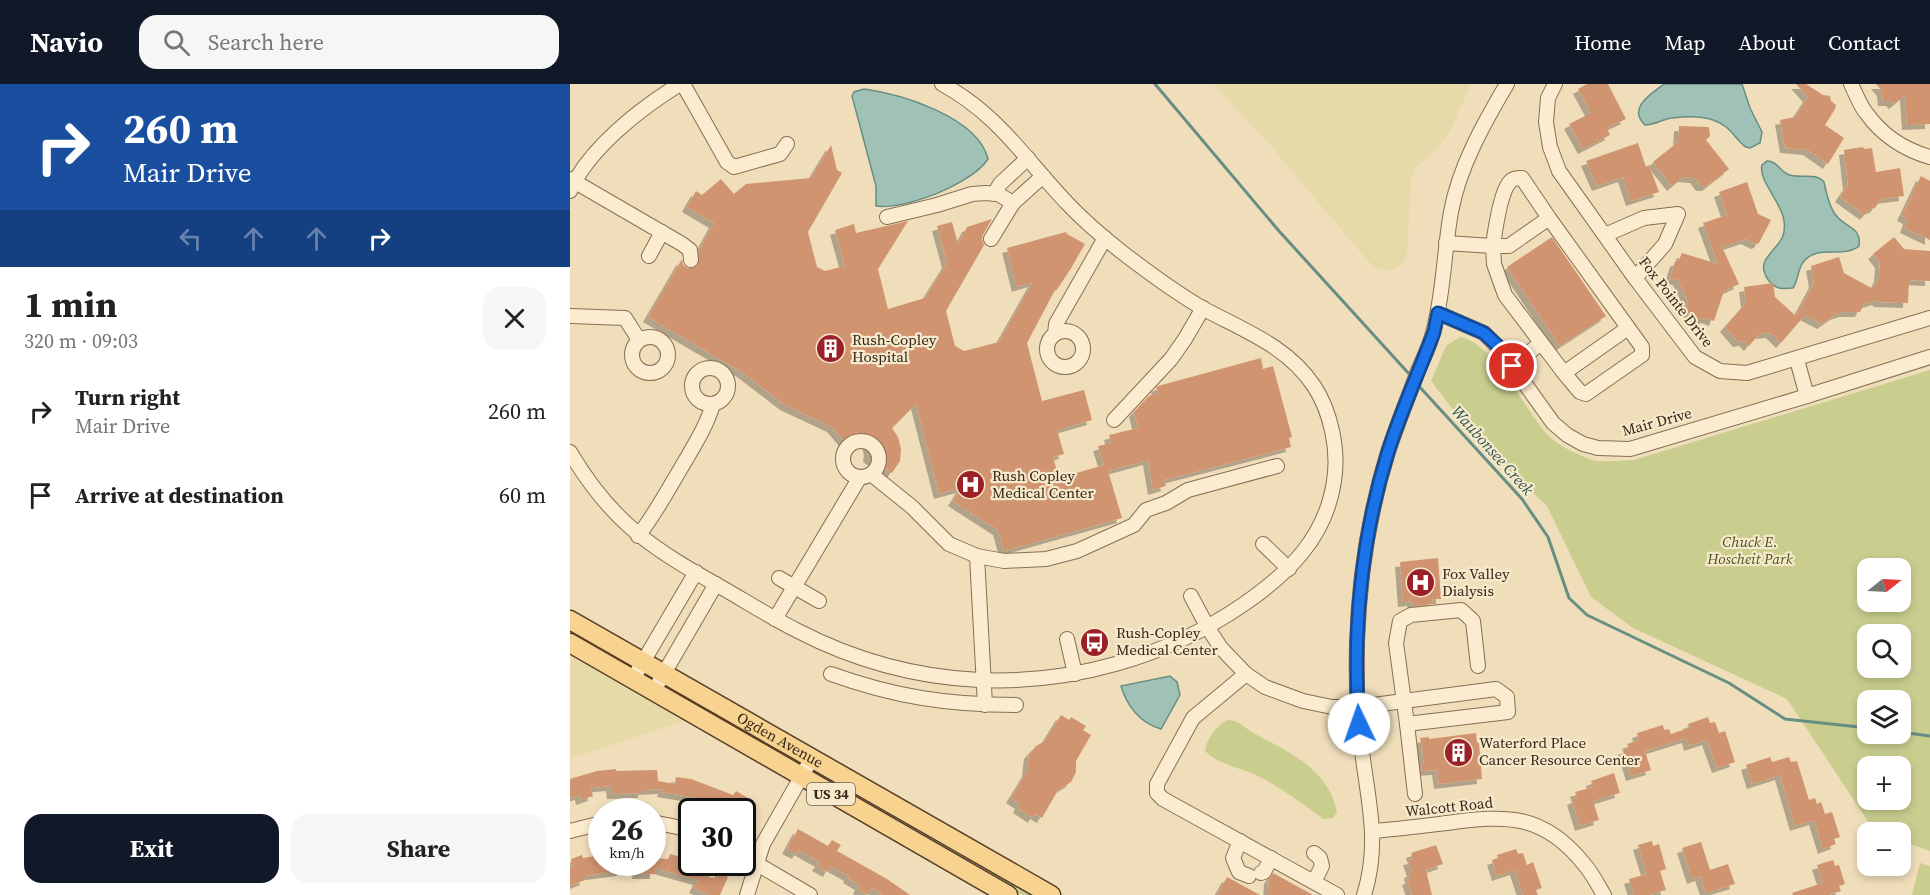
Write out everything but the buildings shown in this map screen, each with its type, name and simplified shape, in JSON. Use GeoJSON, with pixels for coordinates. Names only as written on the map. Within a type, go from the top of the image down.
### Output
{"type":"FeatureCollection","features":[{"type":"Feature","properties":{"kind":"main road","name":"Ogden Avenue"},"geometry":{"type":"LineString","coordinates":[[570,620],[1051,895]]}},
{"type":"Feature","properties":{"kind":"main road","name":"Ogden Avenue"},"geometry":{"type":"LineString","coordinates":[[570,643],[1008,895]]}},
{"type":"Feature","properties":{"kind":"street"},"geometry":{"type":"LineString","coordinates":[[691,260],[690,250],[662,232],[571,184],[620,128],[681,84],[727,162],[734,167],[780,154],[787,144]]}},
{"type":"Feature","properties":{"kind":"street"},"geometry":{"type":"LineString","coordinates":[[570,453],[597,493],[638,536],[776,619],[818,641],[880,664],[923,674],[984,680],[1032,679],[1075,674],[1117,664],[1148,654],[1208,628],[1254,597],[1288,569],[1303,554],[1319,529],[1333,491],[1336,472],[1335,451],[1326,412],[1316,389],[1301,369],[1282,351],[1203,308],[1152,275],[1105,238],[1068,204],[996,123],[970,101],[942,84]]}},
{"type":"Feature","properties":{"kind":"street"},"geometry":{"type":"LineString","coordinates":[[1364,895],[1371,872],[1373,831],[1360,742],[1358,707],[1357,636],[1364,563],[1376,496],[1388,453],[1430,343],[1438,313],[1451,210],[1458,186],[1482,131],[1507,84]]}},
{"type":"Feature","properties":{"kind":"street","name":"Fox Pointe Drive"},"geometry":{"type":"LineString","coordinates":[[1555,84],[1548,98],[1546,122],[1550,147],[1559,171],[1635,279],[1695,357],[1720,370],[1747,373],[1797,360],[1930,318]]}},
{"type":"Feature","properties":{"kind":"street"},"geometry":{"type":"LineString","coordinates":[[1851,84],[1866,113],[1890,138],[1918,154],[1930,157]]}},
{"type":"Feature","properties":{"kind":"street"},"geometry":{"type":"LineString","coordinates":[[994,194],[1000,184],[1028,158]]}},
{"type":"Feature","properties":{"kind":"street"},"geometry":{"type":"LineString","coordinates":[[991,239],[1013,203],[1043,176]]}},
{"type":"Feature","properties":{"kind":"street"},"geometry":{"type":"LineString","coordinates":[[1522,178],[1642,347],[1642,355],[1586,394],[1580,392],[1505,295],[1496,271],[1493,246],[1501,202],[1509,182],[1522,178]]}},
{"type":"Feature","properties":{"kind":"street"},"geometry":{"type":"LineString","coordinates":[[887,217],[972,194],[994,194],[1013,203]]}},
{"type":"Feature","properties":{"kind":"street"},"geometry":{"type":"LineString","coordinates":[[1605,235],[1644,218],[1678,214],[1665,244],[1635,279]]}},
{"type":"Feature","properties":{"kind":"street"},"geometry":{"type":"LineString","coordinates":[[1446,243],[1509,246],[1549,218]]}},
{"type":"Feature","properties":{"kind":"street"},"geometry":{"type":"LineString","coordinates":[[649,256],[662,232]]}},
{"type":"Feature","properties":{"kind":"street"},"geometry":{"type":"LineString","coordinates":[[1055,334],[1056,324],[1105,238]]}},
{"type":"Feature","properties":{"kind":"street"},"geometry":{"type":"LineString","coordinates":[[1114,420],[1171,359],[1203,308]]}},
{"type":"Feature","properties":{"kind":"street","name":"Mair Drive"},"geometry":{"type":"LineString","coordinates":[[1438,313],[1484,333],[1500,348],[1553,423],[1567,435],[1583,444],[1598,448],[1630,449],[1930,357]]}},
{"type":"Feature","properties":{"kind":"street"},"geometry":{"type":"LineString","coordinates":[[570,316],[625,318],[639,340]]}},
{"type":"Feature","properties":{"kind":"street"},"geometry":{"type":"LineString","coordinates":[[1564,373],[1628,328]]}},
{"type":"Feature","properties":{"kind":"street"},"geometry":{"type":"LineString","coordinates":[[1512,366],[1541,343]]}},
{"type":"Feature","properties":{"kind":"street"},"geometry":{"type":"LineString","coordinates":[[1797,360],[1807,396]]}},
{"type":"Feature","properties":{"kind":"street"},"geometry":{"type":"LineString","coordinates":[[638,536],[701,433],[713,404]]}},
{"type":"Feature","properties":{"kind":"street"},"geometry":{"type":"LineString","coordinates":[[776,619],[865,475],[912,507],[949,544],[977,556],[1004,561],[1046,559],[1077,551],[1134,525],[1146,510],[1166,503],[1188,490],[1277,466]]}},
{"type":"Feature","properties":{"kind":"street"},"geometry":{"type":"LineString","coordinates":[[1263,544],[1288,569]]}},
{"type":"Feature","properties":{"kind":"street"},"geometry":{"type":"LineString","coordinates":[[977,556],[985,705]]}},
{"type":"Feature","properties":{"kind":"street"},"geometry":{"type":"LineString","coordinates":[[633,679],[696,572]]}},
{"type":"Feature","properties":{"kind":"street"},"geometry":{"type":"LineString","coordinates":[[779,578],[819,601]]}},
{"type":"Feature","properties":{"kind":"street"},"geometry":{"type":"LineString","coordinates":[[654,691],[716,584]]}},
{"type":"Feature","properties":{"kind":"street"},"geometry":{"type":"LineString","coordinates":[[1191,596],[1221,648],[1246,674],[1265,687],[1303,701],[1332,707],[1358,707],[1496,689],[1507,697],[1508,712],[1407,724]]}},
{"type":"Feature","properties":{"kind":"street"},"geometry":{"type":"LineString","coordinates":[[1415,794],[1396,643],[1400,621],[1411,615],[1461,610],[1473,621],[1478,666]]}},
{"type":"Feature","properties":{"kind":"street"},"geometry":{"type":"LineString","coordinates":[[1067,639],[1075,674]]}},
{"type":"Feature","properties":{"kind":"street"},"geometry":{"type":"LineString","coordinates":[[873,688],[880,664]]}},
{"type":"Feature","properties":{"kind":"street"},"geometry":{"type":"LineString","coordinates":[[831,674],[873,688],[939,702],[1016,705]]}},
{"type":"Feature","properties":{"kind":"street"},"geometry":{"type":"LineString","coordinates":[[1246,674],[1193,718],[1157,784],[1157,793],[1163,799],[1337,895]]}},
{"type":"Feature","properties":{"kind":"street"},"geometry":{"type":"LineString","coordinates":[[810,895],[756,863],[763,844],[812,758]]}},
{"type":"Feature","properties":{"kind":"street","name":"Walcott Road"},"geometry":{"type":"LineString","coordinates":[[1373,831],[1486,818],[1518,819],[1549,832],[1565,844],[1585,864],[1604,895]]}},
{"type":"Feature","properties":{"kind":"street"},"geometry":{"type":"LineString","coordinates":[[570,831],[588,826]]}},
{"type":"Feature","properties":{"kind":"street"},"geometry":{"type":"LineString","coordinates":[[1240,841],[1233,858],[1239,872],[1255,875],[1264,872],[1271,858]]}},
{"type":"Feature","properties":{"kind":"street"},"geometry":{"type":"LineString","coordinates":[[1314,853],[1320,858],[1322,866],[1314,882]]}},
{"type":"Feature","properties":{"kind":"street"},"geometry":{"type":"LineString","coordinates":[[747,895],[752,876]]}},
{"type":"Feature","properties":{"kind":"shaded area"},"geometry":{"type":"Polygon","coordinates":[[[1213,84],[1471,84],[1449,133],[1415,169],[1411,179],[1407,254],[1403,263],[1395,269],[1386,270],[1376,268],[1367,260],[1265,139],[1213,84]]]}},
{"type":"Feature","properties":{"kind":"shaded area"},"geometry":{"type":"Polygon","coordinates":[[[570,651],[687,720],[570,759],[570,651]]]}},
{"type":"Feature","properties":{"kind":"green space","name":"Chuck E. Hoscheit Park"},"geometry":{"type":"Polygon","coordinates":[[[1460,337],[1473,342],[1497,364],[1552,439],[1581,456],[1602,461],[1634,460],[1930,370],[1930,851],[1911,844],[1911,822],[1868,822],[1860,810],[1911,810],[1911,756],[1857,756],[1857,805],[1787,699],[1633,628],[1591,597],[1547,506],[1476,440],[1431,381],[1446,346],[1460,337]]]}},
{"type":"Feature","properties":{"kind":"green space"},"geometry":{"type":"Polygon","coordinates":[[[673,688],[768,741],[781,751],[783,756],[694,705],[673,688]]]}},
{"type":"Feature","properties":{"kind":"green space"},"geometry":{"type":"Polygon","coordinates":[[[1227,720],[1239,723],[1281,748],[1317,774],[1333,797],[1337,812],[1333,818],[1323,819],[1274,785],[1256,775],[1223,763],[1205,751],[1212,734],[1227,720]]]}},
{"type":"Feature","properties":{"kind":"green space"},"geometry":{"type":"Polygon","coordinates":[[[918,833],[1027,889],[1037,895],[1022,895],[918,833]]]}},
{"type":"Feature","properties":{"kind":"green space"},"geometry":{"type":"Polygon","coordinates":[[[1920,863],[1930,866],[1930,895],[1912,895],[1920,863]]]}},
{"type":"Feature","properties":{"kind":"water"},"geometry":{"type":"Polygon","coordinates":[[[1664,84],[1742,84],[1750,108],[1762,132],[1760,143],[1750,148],[1746,147],[1720,123],[1700,117],[1672,118],[1645,125],[1640,119],[1640,107],[1664,84]]]}},
{"type":"Feature","properties":{"kind":"water"},"geometry":{"type":"Polygon","coordinates":[[[864,89],[917,102],[954,120],[970,131],[981,144],[988,159],[968,177],[937,193],[903,204],[876,206],[876,186],[852,96],[854,92],[864,89]]]}},
{"type":"Feature","properties":{"kind":"water"},"geometry":{"type":"Polygon","coordinates":[[[1767,161],[1773,162],[1792,176],[1812,176],[1824,182],[1833,211],[1839,219],[1855,231],[1859,239],[1859,246],[1853,250],[1824,252],[1810,256],[1802,264],[1793,288],[1775,286],[1766,277],[1764,269],[1765,261],[1784,234],[1784,221],[1779,206],[1763,178],[1762,165],[1767,161]]]}},
{"type":"Feature","properties":{"kind":"water"},"geometry":{"type":"Polygon","coordinates":[[[1170,676],[1177,682],[1180,695],[1161,729],[1147,723],[1135,713],[1121,686],[1170,676]]]}},
{"type":"Feature","properties":{"kind":"waterway","name":"Waubonsee Creek"},"geometry":{"type":"LineString","coordinates":[[1155,84],[1279,231],[1411,376]]}},
{"type":"Feature","properties":{"kind":"waterway","name":"Waubonsee Creek"},"geometry":{"type":"LineString","coordinates":[[1417,384],[1522,499],[1548,537],[1569,598],[1587,615],[1729,683],[1785,719],[1857,727]]}},
{"type":"Feature","properties":{"kind":"waterway","name":"Waubonsee Creek"},"geometry":{"type":"LineString","coordinates":[[1911,733],[1930,736]]}},
{"type":"Feature","properties":{"kind":"place","name":"Rush-Copley Hospital"},"geometry":{"type":"Point","coordinates":[831,349]}},
{"type":"Feature","properties":{"kind":"place","name":"Rush Copley Medical Center"},"geometry":{"type":"Point","coordinates":[971,485]}},
{"type":"Feature","properties":{"kind":"place","name":"Fox Valley Dialysis"},"geometry":{"type":"Point","coordinates":[1421,583]}},
{"type":"Feature","properties":{"kind":"place","name":"Rush-Copley Medical Center"},"geometry":{"type":"Point","coordinates":[1095,642]}},
{"type":"Feature","properties":{"kind":"place","name":"Waterford Place Cancer Resource Center"},"geometry":{"type":"Point","coordinates":[1458,752]}},
{"type":"Feature","properties":{"kind":"route"},"geometry":{"type":"LineString","coordinates":[[1359,724],[1358,619],[1364,563],[1376,496],[1388,453],[1434,332],[1438,313],[1484,333],[1500,348],[1512,366]]}}]}
